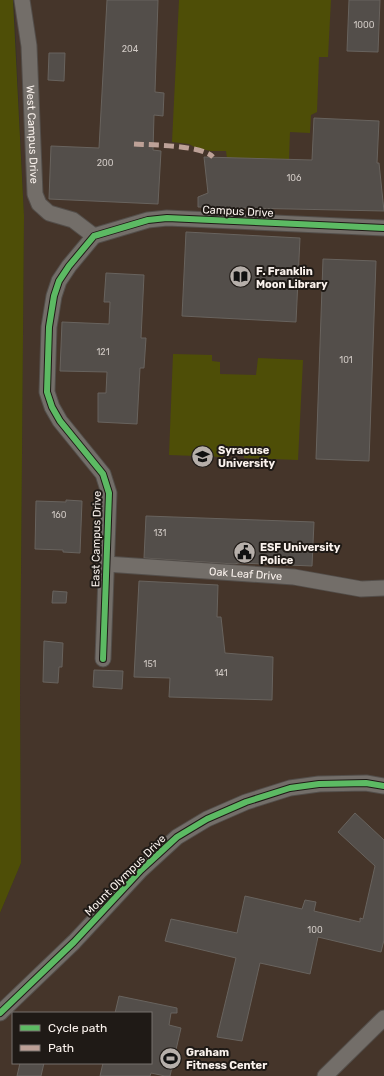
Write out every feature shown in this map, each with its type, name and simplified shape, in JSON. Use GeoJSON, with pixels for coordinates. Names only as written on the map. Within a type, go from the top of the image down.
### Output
{"type":"FeatureCollection","features":[{"type":"Feature","properties":{"kind":"street","name":"West Campus Drive"},"geometry":{"type":"LineString","coordinates":[[22,0],[29,46],[35,194],[39,204],[49,213],[73,220],[94,236]]}},
{"type":"Feature","properties":{"kind":"street","name":"Campus Drive"},"geometry":{"type":"LineString","coordinates":[[94,236],[148,220],[166,218],[384,228]]}},
{"type":"Feature","properties":{"kind":"street","name":"East Campus Drive"},"geometry":{"type":"LineString","coordinates":[[94,236],[69,266],[60,281],[54,296],[49,327],[47,392],[52,407],[60,421],[103,474],[109,493],[103,659]]}},
{"type":"Feature","properties":{"kind":"street","name":"Oak Leaf Drive"},"geometry":{"type":"LineString","coordinates":[[106,564],[294,577],[361,589],[384,588]]}},
{"type":"Feature","properties":{"kind":"street","name":"Mount Olympus Drive"},"geometry":{"type":"LineString","coordinates":[[0,1013],[74,942],[141,870],[177,837],[206,819],[246,802],[290,788],[319,784],[366,783],[384,786]]}},
{"type":"Feature","properties":{"kind":"street"},"geometry":{"type":"LineString","coordinates":[[325,1076],[384,1018]]}},
{"type":"Feature","properties":{"kind":"shaded area"},"geometry":{"type":"Polygon","coordinates":[[[0,0],[13,0],[24,216],[20,695],[21,863],[0,913],[0,0]]]}},
{"type":"Feature","properties":{"kind":"shaded area","name":"Syracuse University"},"geometry":{"type":"Polygon","coordinates":[[[14,0],[384,0],[384,1076],[0,1076],[0,913],[21,863],[20,695],[24,216],[14,0]]]}},
{"type":"Feature","properties":{"kind":"shaded area"},"geometry":{"type":"Polygon","coordinates":[[[179,0],[331,0],[328,57],[319,57],[317,112],[311,115],[310,133],[290,132],[289,159],[227,158],[226,151],[211,151],[196,148],[189,144],[172,142],[179,0]]]}},
{"type":"Feature","properties":{"kind":"shaded area"},"geometry":{"type":"Polygon","coordinates":[[[173,354],[212,355],[212,361],[220,362],[220,374],[256,375],[258,358],[303,360],[298,460],[244,458],[244,451],[224,450],[223,457],[169,455],[173,354]]]}},
{"type":"Feature","properties":{"kind":"building"},"geometry":{"type":"Polygon","coordinates":[[[107,0],[158,0],[155,92],[164,93],[163,116],[154,115],[153,150],[161,151],[158,204],[49,199],[51,146],[99,148],[107,0]]]}},
{"type":"Feature","properties":{"kind":"building"},"geometry":{"type":"Polygon","coordinates":[[[349,0],[380,0],[378,52],[347,51],[349,0]]]}},
{"type":"Feature","properties":{"kind":"building"},"geometry":{"type":"Polygon","coordinates":[[[49,53],[65,53],[64,81],[48,80],[49,53]]]}},
{"type":"Feature","properties":{"kind":"building"},"geometry":{"type":"Polygon","coordinates":[[[314,118],[379,121],[377,163],[379,163],[384,211],[198,207],[198,197],[208,193],[204,157],[312,160],[314,118]]]}},
{"type":"Feature","properties":{"kind":"building","name":"F. Franklin Moon Library"},"geometry":{"type":"Polygon","coordinates":[[[186,232],[300,238],[296,322],[182,316],[186,232]]]}},
{"type":"Feature","properties":{"kind":"building"},"geometry":{"type":"Polygon","coordinates":[[[323,259],[376,261],[369,461],[316,459],[323,259]]]}},
{"type":"Feature","properties":{"kind":"building"},"geometry":{"type":"Polygon","coordinates":[[[106,273],[144,275],[141,338],[146,338],[144,368],[140,368],[137,424],[98,422],[98,393],[106,393],[107,372],[60,371],[62,322],[109,324],[110,302],[104,302],[106,273]]]}},
{"type":"Feature","properties":{"kind":"building"},"geometry":{"type":"Polygon","coordinates":[[[66,500],[82,501],[80,553],[63,552],[63,550],[35,549],[36,501],[66,502],[66,500]]]}},
{"type":"Feature","properties":{"kind":"building"},"geometry":{"type":"Polygon","coordinates":[[[146,516],[314,522],[312,566],[234,564],[144,558],[146,516]]]}},
{"type":"Feature","properties":{"kind":"building"},"geometry":{"type":"Polygon","coordinates":[[[139,581],[218,585],[217,617],[221,617],[225,653],[273,657],[272,700],[169,697],[170,678],[134,677],[139,581]]]}},
{"type":"Feature","properties":{"kind":"building"},"geometry":{"type":"Polygon","coordinates":[[[53,591],[67,592],[66,603],[52,603],[53,591]]]}},
{"type":"Feature","properties":{"kind":"building"},"geometry":{"type":"Polygon","coordinates":[[[44,641],[63,643],[62,667],[59,667],[58,683],[43,682],[44,641]]]}},
{"type":"Feature","properties":{"kind":"building"},"geometry":{"type":"Polygon","coordinates":[[[94,670],[123,671],[122,689],[93,687],[94,670]]]}},
{"type":"Feature","properties":{"kind":"building"},"geometry":{"type":"Polygon","coordinates":[[[355,813],[384,840],[384,940],[381,952],[318,937],[310,974],[260,963],[242,1041],[217,1037],[236,958],[165,941],[171,919],[237,933],[245,896],[302,909],[305,900],[316,902],[314,911],[360,922],[360,918],[363,919],[375,866],[338,832],[355,813]]]}},
{"type":"Feature","properties":{"kind":"building"},"geometry":{"type":"Polygon","coordinates":[[[119,996],[177,1008],[177,1013],[171,1013],[169,1025],[181,1028],[170,1076],[151,1073],[150,1076],[100,1076],[103,1064],[152,1064],[152,1012],[115,1012],[119,996]]]}},
{"type":"Feature","properties":{"kind":"building"},"geometry":{"type":"Polygon","coordinates":[[[20,1064],[44,1064],[41,1076],[17,1076],[20,1064]]]}},
{"type":"Feature","properties":{"kind":"marked path"},"geometry":{"type":"LineString","coordinates":[[134,144],[164,145],[187,148],[207,153],[213,157]]}},
{"type":"Feature","properties":{"kind":"cycle path"},"geometry":{"type":"LineString","coordinates":[[103,659],[109,493],[103,474],[60,421],[52,407],[47,392],[49,327],[54,296],[59,281],[69,266],[94,236],[148,220],[167,218],[384,228]]}},
{"type":"Feature","properties":{"kind":"cycle path"},"geometry":{"type":"LineString","coordinates":[[0,1013],[74,942],[141,870],[177,837],[207,819],[246,802],[290,788],[319,784],[366,783],[384,786]]}},
{"type":"Feature","properties":{"kind":"place","name":"F. Franklin Moon Library"},"geometry":{"type":"Point","coordinates":[241,277]}},
{"type":"Feature","properties":{"kind":"place","name":"Syracuse University"},"geometry":{"type":"Point","coordinates":[203,456]}},
{"type":"Feature","properties":{"kind":"place","name":"ESF University Police"},"geometry":{"type":"Point","coordinates":[244,553]}},
{"type":"Feature","properties":{"kind":"place","name":"Graham Fitness Center"},"geometry":{"type":"Point","coordinates":[170,1058]}}]}
